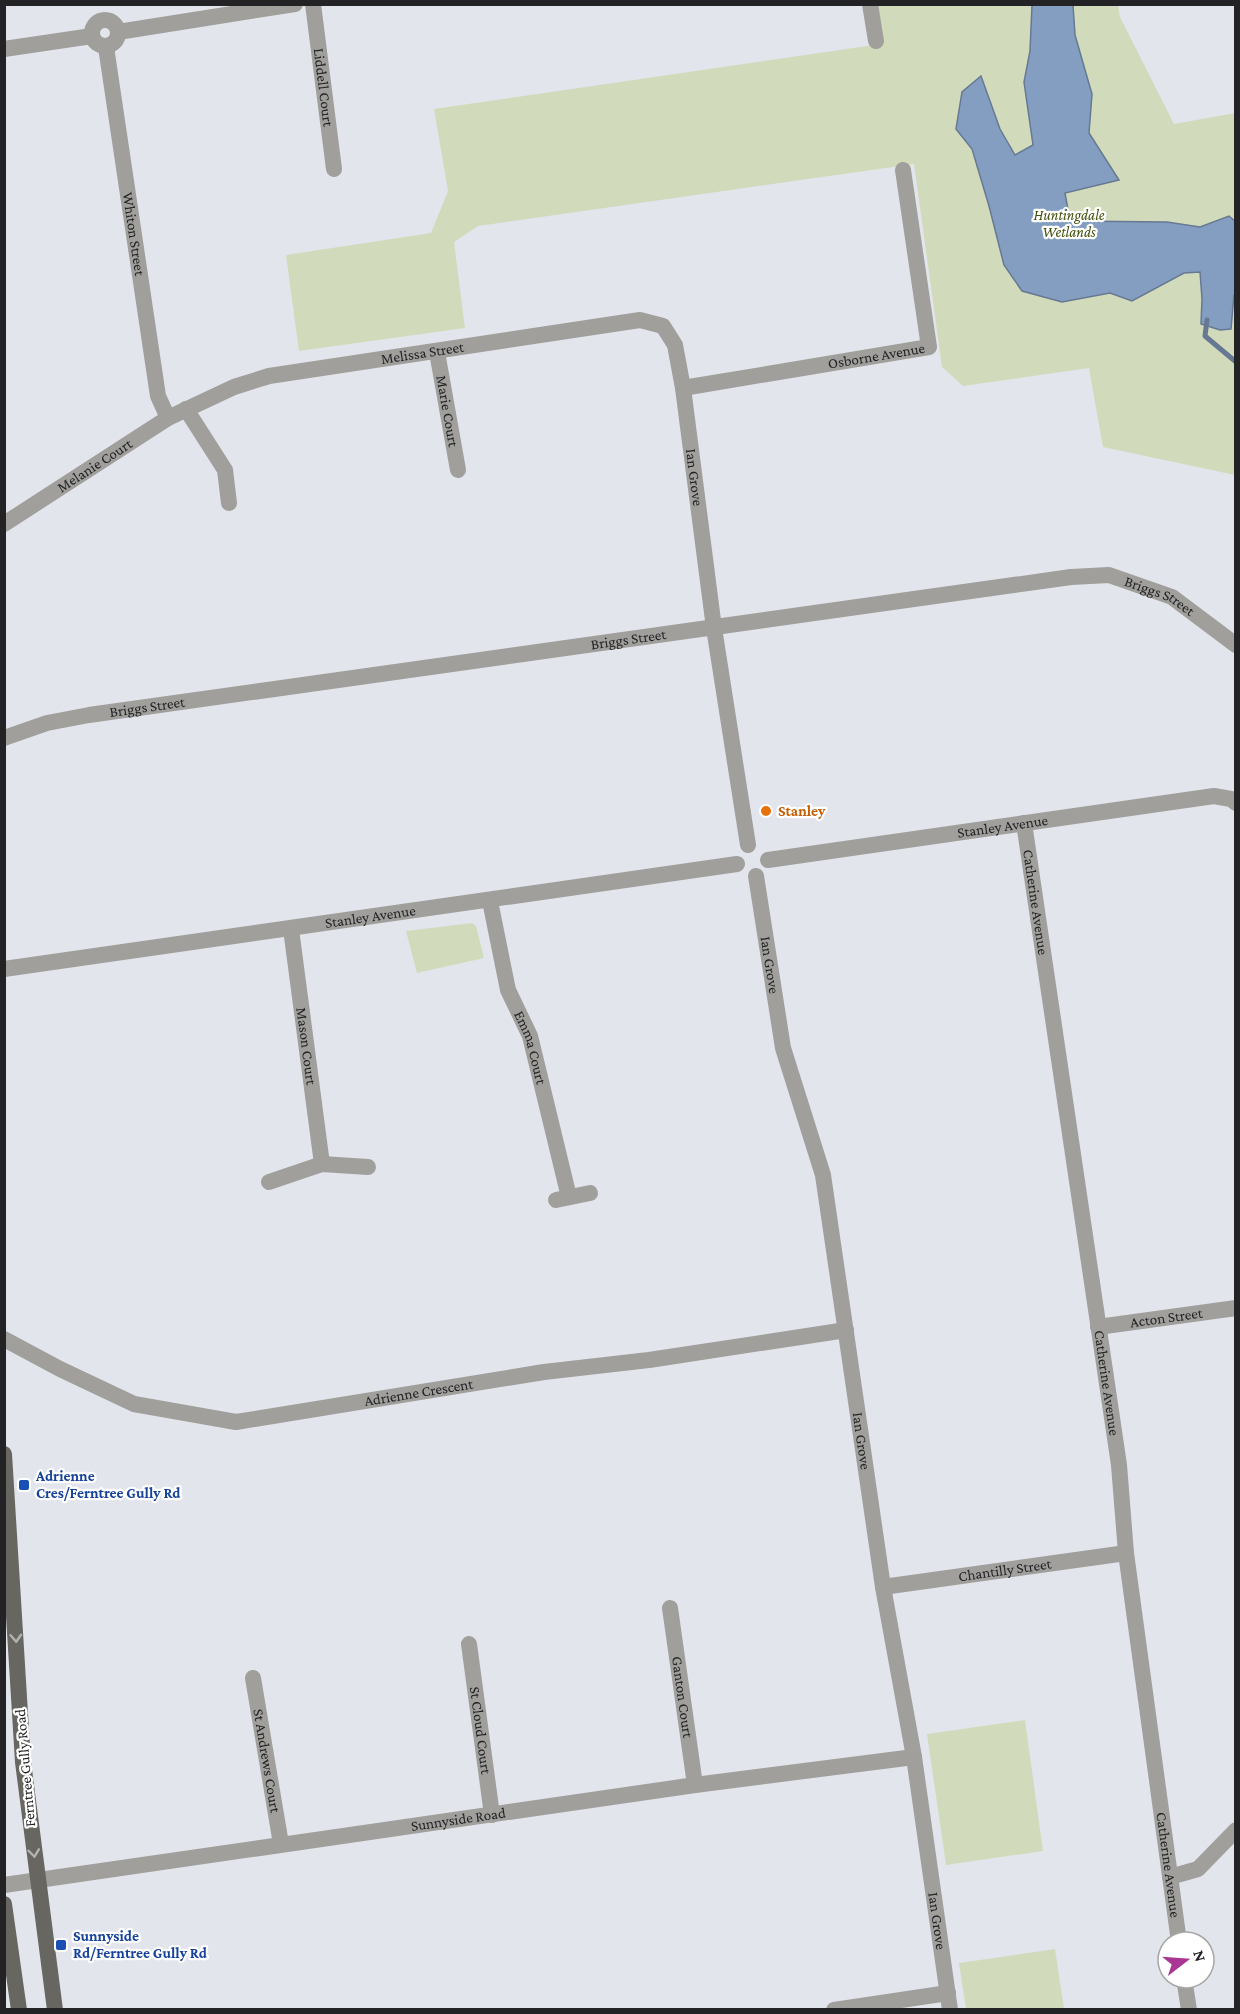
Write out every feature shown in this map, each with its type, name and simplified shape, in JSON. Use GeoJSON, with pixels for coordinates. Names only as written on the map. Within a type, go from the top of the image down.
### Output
{"type":"FeatureCollection","features":[{"type":"Feature","properties":{"kind":"main road","name":"Ferntree Gully Road"},"geometry":{"type":"LineString","coordinates":[[4,1454],[22,1762],[55,2010]]}},
{"type":"Feature","properties":{"kind":"main road"},"geometry":{"type":"LineString","coordinates":[[4,1904],[19,2010]]}},
{"type":"Feature","properties":{"kind":"street"},"geometry":{"type":"LineString","coordinates":[[118,32],[295,4]]}},
{"type":"Feature","properties":{"kind":"street","name":"Liddell Court"},"geometry":{"type":"LineString","coordinates":[[313,4],[334,169]]}},
{"type":"Feature","properties":{"kind":"street"},"geometry":{"type":"LineString","coordinates":[[870,4],[876,41]]}},
{"type":"Feature","properties":{"kind":"street"},"geometry":{"type":"LineString","coordinates":[[101,12],[112,22],[118,32],[116,40],[106,47],[95,43],[92,36],[101,12]]}},
{"type":"Feature","properties":{"kind":"street"},"geometry":{"type":"LineString","coordinates":[[4,49],[92,36]]}},
{"type":"Feature","properties":{"kind":"street","name":"Whiton Street"},"geometry":{"type":"LineString","coordinates":[[106,47],[158,396],[168,418]]}},
{"type":"Feature","properties":{"kind":"street","name":"Osborne Avenue"},"geometry":{"type":"LineString","coordinates":[[683,388],[929,347],[903,170]]}},
{"type":"Feature","properties":{"kind":"street","name":"Melissa Street"},"geometry":{"type":"LineString","coordinates":[[186,409],[234,387],[269,376],[640,320],[663,326]]}},
{"type":"Feature","properties":{"kind":"street","name":"Ian Grove"},"geometry":{"type":"LineString","coordinates":[[663,326],[675,345],[683,388],[714,628],[748,845]]}},
{"type":"Feature","properties":{"kind":"street","name":"Marie Court"},"geometry":{"type":"LineString","coordinates":[[437,352],[458,470]]}},
{"type":"Feature","properties":{"kind":"street"},"geometry":{"type":"LineString","coordinates":[[186,409],[225,470],[229,503]]}},
{"type":"Feature","properties":{"kind":"street","name":"Melanie Court"},"geometry":{"type":"LineString","coordinates":[[4,524],[168,418],[186,409]]}},
{"type":"Feature","properties":{"kind":"street","name":"Briggs Street"},"geometry":{"type":"LineString","coordinates":[[4,738],[47,723],[89,715],[1071,577],[1109,575],[1172,597],[1236,645]]}},
{"type":"Feature","properties":{"kind":"street","name":"Stanley Avenue"},"geometry":{"type":"LineString","coordinates":[[768,860],[1214,796],[1231,799],[1236,803]]}},
{"type":"Feature","properties":{"kind":"street","name":"Catherine Avenue"},"geometry":{"type":"LineString","coordinates":[[1024,823],[1119,1465],[1126,1553],[1177,1930]]}},
{"type":"Feature","properties":{"kind":"street"},"geometry":{"type":"LineString","coordinates":[[748,845],[763,848],[768,860],[764,871],[756,876],[746,875],[737,864],[738,854],[748,845]]}},
{"type":"Feature","properties":{"kind":"street","name":"Stanley Avenue"},"geometry":{"type":"LineString","coordinates":[[4,969],[737,864]]}},
{"type":"Feature","properties":{"kind":"street","name":"Ian Grove"},"geometry":{"type":"LineString","coordinates":[[756,876],[783,1048],[823,1175],[883,1587],[914,1757],[949,2001]]}},
{"type":"Feature","properties":{"kind":"street","name":"Emma Court"},"geometry":{"type":"LineString","coordinates":[[490,901],[508,990],[530,1036],[562,1199],[590,1193]]}},
{"type":"Feature","properties":{"kind":"street","name":"Mason Court"},"geometry":{"type":"LineString","coordinates":[[291,929],[322,1164]]}},
{"type":"Feature","properties":{"kind":"street"},"geometry":{"type":"LineString","coordinates":[[269,1182],[322,1164],[368,1167]]}},
{"type":"Feature","properties":{"kind":"street","name":"Acton Street"},"geometry":{"type":"LineString","coordinates":[[1098,1327],[1236,1308]]}},
{"type":"Feature","properties":{"kind":"street","name":"Adrienne Crescent"},"geometry":{"type":"LineString","coordinates":[[4,1340],[134,1404],[236,1422],[544,1372],[649,1360],[846,1330]]}},
{"type":"Feature","properties":{"kind":"street","name":"Chantilly Street"},"geometry":{"type":"LineString","coordinates":[[883,1587],[1126,1553]]}},
{"type":"Feature","properties":{"kind":"street","name":"Ganton Court"},"geometry":{"type":"LineString","coordinates":[[670,1608],[695,1785]]}},
{"type":"Feature","properties":{"kind":"street","name":"St Cloud Court"},"geometry":{"type":"LineString","coordinates":[[470,1644],[492,1815]]}},
{"type":"Feature","properties":{"kind":"street","name":"St Andrews Court"},"geometry":{"type":"LineString","coordinates":[[253,1678],[281,1844]]}},
{"type":"Feature","properties":{"kind":"street","name":"Sunnyside Road"},"geometry":{"type":"LineString","coordinates":[[4,1885],[695,1785],[914,1757]]}},
{"type":"Feature","properties":{"kind":"street"},"geometry":{"type":"LineString","coordinates":[[1170,1877],[1198,1869],[1236,1830]]}},
{"type":"Feature","properties":{"kind":"street"},"geometry":{"type":"LineString","coordinates":[[1186,1990],[1189,2010]]}},
{"type":"Feature","properties":{"kind":"street"},"geometry":{"type":"LineString","coordinates":[[834,2010],[949,2001]]}},
{"type":"Feature","properties":{"kind":"green space","name":"Huntingdale Wetlands"},"geometry":{"type":"Polygon","coordinates":[[[876,5],[1118,5],[1120,17],[1174,124],[1235,113],[1235,475],[1103,447],[1089,368],[963,386],[942,367],[914,164],[478,226],[454,242],[465,328],[299,351],[286,255],[431,233],[448,191],[434,109],[881,44],[876,5]]]}},
{"type":"Feature","properties":{"kind":"green space"},"geometry":{"type":"Polygon","coordinates":[[[472,923],[476,926],[484,958],[417,973],[406,931],[472,923]]]}},
{"type":"Feature","properties":{"kind":"green space"},"geometry":{"type":"Polygon","coordinates":[[[1025,1720],[1043,1851],[946,1865],[927,1734],[1025,1720]]]}},
{"type":"Feature","properties":{"kind":"green space"},"geometry":{"type":"Polygon","coordinates":[[[1055,1949],[1064,2009],[966,2009],[959,1963],[1055,1949]]]}},
{"type":"Feature","properties":{"kind":"water"},"geometry":{"type":"Polygon","coordinates":[[[1032,5],[1073,5],[1075,35],[1092,94],[1089,133],[1119,180],[1065,193],[1070,221],[1167,222],[1200,227],[1229,216],[1236,222],[1236,293],[1231,329],[1220,330],[1201,324],[1200,272],[1184,273],[1132,301],[1110,293],[1062,302],[1022,291],[1004,265],[972,149],[956,129],[962,92],[981,76],[1000,129],[1015,155],[1033,145],[1024,82],[1030,51],[1032,5]]]}},
{"type":"Feature","properties":{"kind":"waterway"},"geometry":{"type":"LineString","coordinates":[[1207,320],[1205,336],[1236,362]]}},
{"type":"Feature","properties":{"kind":"place","name":"Stanley"},"geometry":{"type":"Point","coordinates":[766,811]}},
{"type":"Feature","properties":{"kind":"place","name":"Adrienne Cres/Ferntree Gully Rd"},"geometry":{"type":"Point","coordinates":[24,1485]}},
{"type":"Feature","properties":{"kind":"place","name":"Sunnyside Rd/Ferntree Gully Rd"},"geometry":{"type":"Point","coordinates":[61,1945]}}]}
